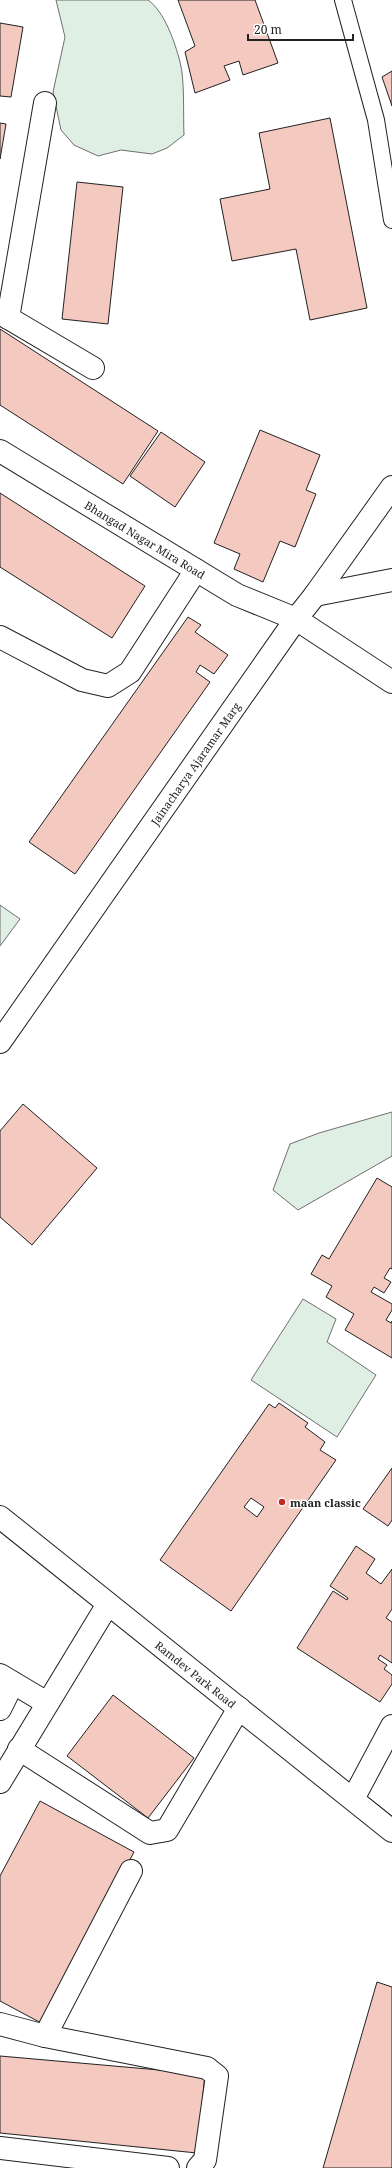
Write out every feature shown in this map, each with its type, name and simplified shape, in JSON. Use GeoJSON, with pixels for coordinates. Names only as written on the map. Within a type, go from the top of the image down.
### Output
{"type":"FeatureCollection","features":[{"type":"Feature","properties":{"kind":"street"},"geometry":{"type":"LineString","coordinates":[[46,103],[4,316],[93,368]]}},
{"type":"Feature","properties":{"kind":"street","name":"Bhangad Nagar Mira Road"},"geometry":{"type":"LineString","coordinates":[[0,451],[237,595],[296,619],[392,682]]}},
{"type":"Feature","properties":{"kind":"street","name":"Jainacharya Ajaramar Marg"},"geometry":{"type":"LineString","coordinates":[[0,1042],[296,619],[316,595],[392,487]]}},
{"type":"Feature","properties":{"kind":"street"},"geometry":{"type":"LineString","coordinates":[[0,637],[82,680],[108,686],[130,672],[196,570]]}},
{"type":"Feature","properties":{"kind":"street"},"geometry":{"type":"LineString","coordinates":[[316,595],[392,580]]}},
{"type":"Feature","properties":{"kind":"street","name":"Ramdev Park Road"},"geometry":{"type":"LineString","coordinates":[[0,1517],[392,1831]]}},
{"type":"Feature","properties":{"kind":"street"},"geometry":{"type":"LineString","coordinates":[[1,1779],[108,1604]]}},
{"type":"Feature","properties":{"kind":"street"},"geometry":{"type":"LineString","coordinates":[[0,1709],[7,1679],[47,1703]]}},
{"type":"Feature","properties":{"kind":"street"},"geometry":{"type":"LineString","coordinates":[[19,1749],[150,1833],[167,1830],[239,1708]]}},
{"type":"Feature","properties":{"kind":"street"},"geometry":{"type":"LineString","coordinates":[[353,1799],[392,1726]]}},
{"type":"Feature","properties":{"kind":"street"},"geometry":{"type":"LineString","coordinates":[[45,2036],[131,1871]]}},
{"type":"Feature","properties":{"kind":"street"},"geometry":{"type":"LineString","coordinates":[[1,2030],[45,2036],[207,2068],[216,2076],[205,2160],[198,2168]]}},
{"type":"Feature","properties":{"kind":"street"},"geometry":{"type":"LineString","coordinates":[[0,2148],[168,2168]]}},
{"type":"Feature","properties":{"kind":"lane"},"geometry":{"type":"LineString","coordinates":[[343,0],[376,120],[392,220]]}},
{"type":"Feature","properties":{"kind":"green space"},"geometry":{"type":"Polygon","coordinates":[[[56,0],[148,0],[154,5],[164,19],[168,28],[182,69],[184,135],[167,148],[152,154],[121,150],[98,156],[74,145],[61,130],[53,92],[65,37],[56,0]]]}},
{"type":"Feature","properties":{"kind":"green space"},"geometry":{"type":"Polygon","coordinates":[[[0,905],[20,919],[0,946],[0,905]]]}},
{"type":"Feature","properties":{"kind":"green space"},"geometry":{"type":"Polygon","coordinates":[[[392,1112],[392,1156],[298,1210],[273,1190],[290,1144],[319,1133],[392,1112]]]}},
{"type":"Feature","properties":{"kind":"green space"},"geometry":{"type":"Polygon","coordinates":[[[303,1299],[336,1319],[327,1342],[376,1375],[337,1437],[251,1380],[303,1299]]]}},
{"type":"Feature","properties":{"kind":"building"},"geometry":{"type":"Polygon","coordinates":[[[178,0],[255,0],[278,63],[243,75],[239,61],[224,66],[230,80],[195,93],[185,52],[195,46],[178,0]]]}},
{"type":"Feature","properties":{"kind":"building"},"geometry":{"type":"Polygon","coordinates":[[[0,23],[23,27],[11,97],[0,96],[0,23]]]}},
{"type":"Feature","properties":{"kind":"building"},"geometry":{"type":"Polygon","coordinates":[[[392,71],[392,106],[382,77],[392,71]]]}},
{"type":"Feature","properties":{"kind":"building"},"geometry":{"type":"Polygon","coordinates":[[[330,118],[367,308],[310,320],[296,249],[232,261],[220,199],[270,189],[259,133],[330,118]]]}},
{"type":"Feature","properties":{"kind":"building"},"geometry":{"type":"Polygon","coordinates":[[[0,123],[6,124],[0,159],[0,123]]]}},
{"type":"Feature","properties":{"kind":"building"},"geometry":{"type":"Polygon","coordinates":[[[77,182],[123,187],[108,324],[62,319],[77,182]]]}},
{"type":"Feature","properties":{"kind":"building"},"geometry":{"type":"Polygon","coordinates":[[[0,329],[158,431],[123,484],[0,405],[0,329]]]}},
{"type":"Feature","properties":{"kind":"building"},"geometry":{"type":"Polygon","coordinates":[[[260,430],[320,455],[306,490],[316,494],[295,547],[280,541],[263,582],[234,569],[240,554],[214,543],[260,430]]]}},
{"type":"Feature","properties":{"kind":"building"},"geometry":{"type":"Polygon","coordinates":[[[161,432],[205,462],[175,507],[130,476],[161,432]]]}},
{"type":"Feature","properties":{"kind":"building"},"geometry":{"type":"Polygon","coordinates":[[[0,493],[145,586],[112,638],[0,567],[0,493]]]}},
{"type":"Feature","properties":{"kind":"building"},"geometry":{"type":"Polygon","coordinates":[[[188,617],[201,625],[195,632],[228,655],[214,674],[200,665],[196,672],[210,682],[75,874],[29,842],[188,617]]]}},
{"type":"Feature","properties":{"kind":"building"},"geometry":{"type":"Polygon","coordinates":[[[23,1104],[97,1168],[32,1245],[0,1217],[0,1131],[23,1104]]]}},
{"type":"Feature","properties":{"kind":"building"},"geometry":{"type":"Polygon","coordinates":[[[377,1178],[392,1187],[392,1269],[390,1268],[384,1278],[391,1282],[384,1293],[374,1287],[371,1292],[392,1304],[392,1310],[386,1320],[391,1323],[392,1321],[392,1358],[345,1330],[354,1314],[326,1297],[332,1286],[311,1274],[322,1255],[329,1259],[377,1178]]]}},
{"type":"Feature","properties":{"kind":"building","name":"maan classic"},"geometry":{"type":"Polygon","coordinates":[[[279,1403],[308,1423],[305,1427],[325,1442],[320,1450],[336,1460],[231,1611],[160,1560],[269,1404],[275,1408],[279,1403]],[[251,1498],[244,1507],[257,1517],[264,1507],[251,1498]]]}},
{"type":"Feature","properties":{"kind":"building"},"geometry":{"type":"Polygon","coordinates":[[[392,1468],[392,1520],[388,1526],[363,1509],[392,1468]]]}},
{"type":"Feature","properties":{"kind":"building"},"geometry":{"type":"Polygon","coordinates":[[[356,1546],[375,1559],[366,1573],[381,1584],[392,1569],[392,1609],[386,1618],[392,1622],[392,1663],[380,1655],[378,1659],[387,1665],[384,1669],[392,1675],[392,1684],[380,1702],[297,1648],[333,1591],[347,1600],[348,1598],[330,1586],[356,1546]]]}},
{"type":"Feature","properties":{"kind":"building"},"geometry":{"type":"Polygon","coordinates":[[[113,1695],[194,1758],[148,1818],[67,1756],[113,1695]]]}},
{"type":"Feature","properties":{"kind":"building"},"geometry":{"type":"Polygon","coordinates":[[[40,1801],[134,1852],[43,2024],[0,2001],[0,1876],[40,1801]]]}},
{"type":"Feature","properties":{"kind":"building"},"geometry":{"type":"Polygon","coordinates":[[[377,1982],[392,1987],[392,2168],[323,2168],[377,1982]]]}},
{"type":"Feature","properties":{"kind":"building"},"geometry":{"type":"Polygon","coordinates":[[[0,2056],[205,2074],[197,2153],[0,2133],[0,2056]]]}},
{"type":"Feature","properties":{"kind":"place","name":"maan classic"},"geometry":{"type":"Point","coordinates":[282,1502]}}]}
